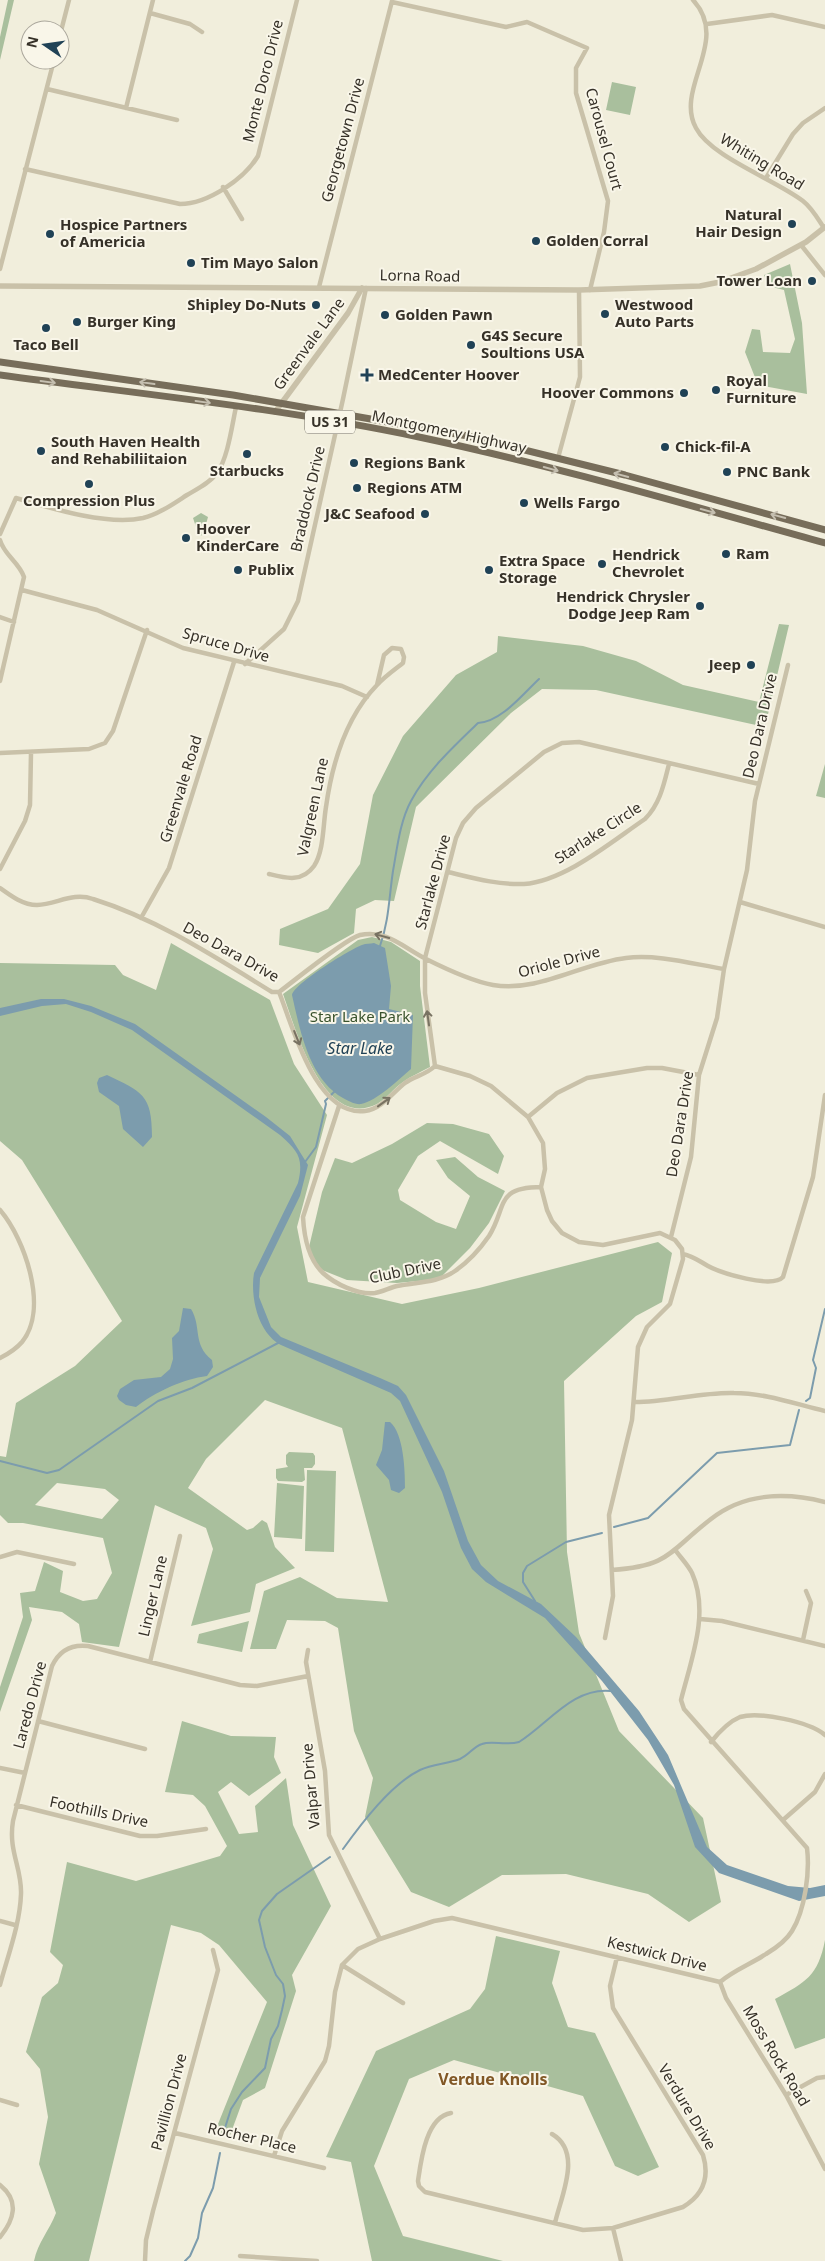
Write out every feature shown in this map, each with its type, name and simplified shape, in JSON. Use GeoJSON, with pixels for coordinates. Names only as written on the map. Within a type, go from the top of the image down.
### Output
{"type":"FeatureCollection","features":[{"type":"Feature","properties":{"kind":"main road","name":"Montgomery Highway"},"geometry":{"type":"LineString","coordinates":[[0,362],[340,412],[468,436],[558,458],[825,530]]}},
{"type":"Feature","properties":{"kind":"main road","name":"Montgomery Highway"},"geometry":{"type":"LineString","coordinates":[[0,375],[275,412],[418,437],[504,457],[825,543]]}},
{"type":"Feature","properties":{"kind":"street"},"geometry":{"type":"LineString","coordinates":[[64,20],[69,0]]}},
{"type":"Feature","properties":{"kind":"street"},"geometry":{"type":"LineString","coordinates":[[126,108],[153,0]]}},
{"type":"Feature","properties":{"kind":"street","name":"Monte Doro Drive"},"geometry":{"type":"LineString","coordinates":[[25,169],[180,204],[197,202],[223,187],[244,173],[258,156],[297,0]]}},
{"type":"Feature","properties":{"kind":"street"},"geometry":{"type":"LineString","coordinates":[[693,0],[702,11],[707,24],[772,15],[825,26]]}},
{"type":"Feature","properties":{"kind":"street","name":"Georgetown Drive"},"geometry":{"type":"LineString","coordinates":[[319,287],[392,1]]}},
{"type":"Feature","properties":{"kind":"street","name":"Carousel Court"},"geometry":{"type":"LineString","coordinates":[[392,1],[506,27],[527,22],[587,48],[576,68],[576,93],[608,202],[604,232],[590,290]]}},
{"type":"Feature","properties":{"kind":"street"},"geometry":{"type":"LineString","coordinates":[[150,13],[190,24],[202,32]]}},
{"type":"Feature","properties":{"kind":"street","name":"Whiting Road"},"geometry":{"type":"LineString","coordinates":[[707,24],[705,47],[691,102],[695,128],[712,146],[803,201],[824,228]]}},
{"type":"Feature","properties":{"kind":"street"},"geometry":{"type":"LineString","coordinates":[[0,269],[52,70]]}},
{"type":"Feature","properties":{"kind":"street"},"geometry":{"type":"LineString","coordinates":[[47,89],[177,120]]}},
{"type":"Feature","properties":{"kind":"street"},"geometry":{"type":"LineString","coordinates":[[766,178],[803,123],[825,108]]}},
{"type":"Feature","properties":{"kind":"street"},"geometry":{"type":"LineString","coordinates":[[223,187],[242,219]]}},
{"type":"Feature","properties":{"kind":"street","name":"Lorna Road"},"geometry":{"type":"LineString","coordinates":[[0,286],[579,290],[700,286],[748,274],[801,245],[824,228]]}},
{"type":"Feature","properties":{"kind":"street"},"geometry":{"type":"LineString","coordinates":[[801,245],[825,275]]}},
{"type":"Feature","properties":{"kind":"street","name":"Greenvale Lane"},"geometry":{"type":"LineString","coordinates":[[275,412],[345,318],[364,288]]}},
{"type":"Feature","properties":{"kind":"street","name":"Greenvale Lane"},"geometry":{"type":"LineString","coordinates":[[359,320],[364,288]]}},
{"type":"Feature","properties":{"kind":"street"},"geometry":{"type":"LineString","coordinates":[[558,458],[580,378],[579,290]]}},
{"type":"Feature","properties":{"kind":"street","name":"Braddock Drive"},"geometry":{"type":"LineString","coordinates":[[245,664],[284,629],[298,601],[359,320]]}},
{"type":"Feature","properties":{"kind":"street"},"geometry":{"type":"LineString","coordinates":[[0,534],[16,498],[52,510],[112,518],[140,518],[160,512],[208,482],[217,473],[224,455],[236,407]]}},
{"type":"Feature","properties":{"kind":"street"},"geometry":{"type":"LineString","coordinates":[[0,540],[7,553],[20,567],[24,577],[0,681]]}},
{"type":"Feature","properties":{"kind":"street","name":"Spruce Drive"},"geometry":{"type":"LineString","coordinates":[[22,590],[87,608],[147,630],[182,648],[234,662],[342,686],[368,697]]}},
{"type":"Feature","properties":{"kind":"street"},"geometry":{"type":"LineString","coordinates":[[0,617],[14,622]]}},
{"type":"Feature","properties":{"kind":"street"},"geometry":{"type":"LineString","coordinates":[[0,753],[89,749],[108,740],[113,731],[147,630]]}},
{"type":"Feature","properties":{"kind":"street","name":"Valgreen Lane"},"geometry":{"type":"LineString","coordinates":[[269,874],[290,879],[302,876],[314,867],[319,853],[328,789],[336,758],[346,733],[377,684],[403,662],[404,657],[401,649],[392,648],[384,655],[377,684]]}},
{"type":"Feature","properties":{"kind":"street","name":"Greenvale Road"},"geometry":{"type":"LineString","coordinates":[[141,918],[169,868],[234,662]]}},
{"type":"Feature","properties":{"kind":"street","name":"Deo Dara Drive"},"geometry":{"type":"LineString","coordinates":[[671,1237],[690,1157],[699,1075],[717,1018],[724,969],[747,870],[759,784],[788,665]]}},
{"type":"Feature","properties":{"kind":"street","name":"Starlake Drive"},"geometry":{"type":"LineString","coordinates":[[435,1066],[424,993],[425,958],[456,838],[463,823],[476,808],[544,752],[562,743],[579,742],[759,784]]}},
{"type":"Feature","properties":{"kind":"street"},"geometry":{"type":"LineString","coordinates":[[0,869],[25,821],[30,805],[31,753]]}},
{"type":"Feature","properties":{"kind":"street","name":"Starlake Circle"},"geometry":{"type":"LineString","coordinates":[[448,872],[491,883],[524,884],[560,874],[645,820],[652,812],[661,793],[669,764]]}},
{"type":"Feature","properties":{"kind":"street","name":"Deo Dara Drive"},"geometry":{"type":"LineString","coordinates":[[0,888],[17,900],[35,905],[77,896],[91,898],[141,918],[181,938],[272,992],[279,992],[309,1068],[325,1093],[339,1106]]}},
{"type":"Feature","properties":{"kind":"street"},"geometry":{"type":"LineString","coordinates":[[740,902],[825,928]]}},
{"type":"Feature","properties":{"kind":"street","name":"Oriole Drive"},"geometry":{"type":"LineString","coordinates":[[279,992],[358,936],[374,934],[393,939],[425,958],[476,980],[493,985],[517,987],[540,982],[597,963],[628,957],[654,958],[724,969]]}},
{"type":"Feature","properties":{"kind":"street"},"geometry":{"type":"LineString","coordinates":[[339,1106],[353,1111],[366,1111],[379,1106],[406,1082],[428,1072],[435,1066],[470,1076],[491,1086],[528,1117],[543,1143],[544,1169],[541,1187],[552,1221],[562,1233],[579,1242],[603,1245],[660,1233],[671,1237],[679,1244],[683,1254],[670,1304],[647,1327],[640,1338],[636,1357],[635,1402],[632,1420],[610,1506],[611,1610],[605,1638]]}},
{"type":"Feature","properties":{"kind":"street"},"geometry":{"type":"LineString","coordinates":[[528,1117],[563,1089],[587,1078],[647,1068],[662,1068],[699,1075]]}},
{"type":"Feature","properties":{"kind":"street"},"geometry":{"type":"LineString","coordinates":[[683,1254],[690,1255],[718,1270],[762,1281],[774,1283],[783,1277],[813,1177],[825,1096]]}},
{"type":"Feature","properties":{"kind":"street","name":"Club Drive"},"geometry":{"type":"LineString","coordinates":[[339,1106],[303,1217],[304,1232],[316,1263],[337,1283],[357,1291],[374,1293],[395,1286],[442,1277],[454,1272],[470,1259],[490,1234],[500,1207],[510,1194],[528,1187],[541,1187]]}},
{"type":"Feature","properties":{"kind":"street"},"geometry":{"type":"LineString","coordinates":[[0,1210],[10,1223],[25,1254],[31,1274],[34,1302],[31,1325],[27,1335],[17,1347],[0,1358]]}},
{"type":"Feature","properties":{"kind":"street"},"geometry":{"type":"LineString","coordinates":[[635,1402],[658,1402],[735,1393],[764,1396],[825,1411]]}},
{"type":"Feature","properties":{"kind":"street"},"geometry":{"type":"LineString","coordinates":[[612,1570],[651,1564],[676,1551],[711,1518],[745,1501],[787,1496],[825,1502]]}},
{"type":"Feature","properties":{"kind":"street","name":"Linger Lane"},"geometry":{"type":"LineString","coordinates":[[150,1662],[180,1536]]}},
{"type":"Feature","properties":{"kind":"street","name":"Kestwick Drive"},"geometry":{"type":"LineString","coordinates":[[342,1965],[358,1949],[380,1939],[434,1921],[452,1918],[720,1982],[781,1944],[792,1931],[807,1881],[809,1862],[807,1848],[711,1742],[684,1709],[681,1700],[700,1619],[699,1595],[696,1582],[691,1571],[676,1551]]}},
{"type":"Feature","properties":{"kind":"street"},"geometry":{"type":"LineString","coordinates":[[0,1557],[17,1552],[74,1564]]}},
{"type":"Feature","properties":{"kind":"street"},"geometry":{"type":"LineString","coordinates":[[803,1640],[812,1603],[806,1590]]}},
{"type":"Feature","properties":{"kind":"street"},"geometry":{"type":"LineString","coordinates":[[700,1619],[722,1622],[825,1646]]}},
{"type":"Feature","properties":{"kind":"street","name":"Laredo Drive"},"geometry":{"type":"LineString","coordinates":[[0,1985],[21,1893],[11,1842],[16,1805],[52,1666],[56,1658],[66,1649],[79,1645],[246,1685],[257,1686],[308,1676]]}},
{"type":"Feature","properties":{"kind":"street","name":"Valpar Drive"},"geometry":{"type":"LineString","coordinates":[[308,1650],[306,1662],[325,1771],[329,1835],[380,1939]]}},
{"type":"Feature","properties":{"kind":"street"},"geometry":{"type":"LineString","coordinates":[[711,1742],[730,1723],[738,1718],[759,1714],[807,1726],[825,1735]]}},
{"type":"Feature","properties":{"kind":"street"},"geometry":{"type":"LineString","coordinates":[[38,1721],[145,1749]]}},
{"type":"Feature","properties":{"kind":"street"},"geometry":{"type":"LineString","coordinates":[[0,1768],[25,1773]]}},
{"type":"Feature","properties":{"kind":"street"},"geometry":{"type":"LineString","coordinates":[[783,1820],[815,1792],[825,1774]]}},
{"type":"Feature","properties":{"kind":"street","name":"Foothills Drive"},"geometry":{"type":"LineString","coordinates":[[16,1805],[140,1836],[157,1836],[206,1829]]}},
{"type":"Feature","properties":{"kind":"street"},"geometry":{"type":"LineString","coordinates":[[0,1921],[15,1925]]}},
{"type":"Feature","properties":{"kind":"street","name":"Pavillion Drive"},"geometry":{"type":"LineString","coordinates":[[145,2261],[148,2230],[218,1970],[213,1950]]}},
{"type":"Feature","properties":{"kind":"street","name":"Verdure Drive"},"geometry":{"type":"LineString","coordinates":[[451,2113],[441,2115],[432,2125],[419,2186],[424,2192],[583,2230],[614,2228],[683,2207],[692,2201],[702,2189],[706,2176],[702,2155],[613,2008],[610,1986],[616,1957]]}},
{"type":"Feature","properties":{"kind":"street"},"geometry":{"type":"LineString","coordinates":[[274,2156],[282,2131],[325,2061],[329,2046],[335,1992],[342,1965],[403,2003]]}},
{"type":"Feature","properties":{"kind":"street","name":"Moss Rock Road"},"geometry":{"type":"LineString","coordinates":[[720,1982],[726,1998],[786,2095],[824,2166]]}},
{"type":"Feature","properties":{"kind":"street"},"geometry":{"type":"LineString","coordinates":[[786,2095],[825,2076]]}},
{"type":"Feature","properties":{"kind":"street"},"geometry":{"type":"LineString","coordinates":[[0,2100],[17,2104]]}},
{"type":"Feature","properties":{"kind":"street","name":"Rocher Place"},"geometry":{"type":"LineString","coordinates":[[175,2133],[324,2168]]}},
{"type":"Feature","properties":{"kind":"street"},"geometry":{"type":"LineString","coordinates":[[552,2134],[560,2139],[565,2146],[569,2160],[555,2223]]}},
{"type":"Feature","properties":{"kind":"street"},"geometry":{"type":"LineString","coordinates":[[0,2185],[11,2198],[14,2210],[11,2222],[0,2237]]}},
{"type":"Feature","properties":{"kind":"street"},"geometry":{"type":"LineString","coordinates":[[614,2228],[621,2261]]}},
{"type":"Feature","properties":{"kind":"street"},"geometry":{"type":"LineString","coordinates":[[240,2256],[317,2261]]}},
{"type":"Feature","properties":{"kind":"green space"},"geometry":{"type":"Polygon","coordinates":[[[8,0],[14,0],[0,60],[0,37],[8,0]]]}},
{"type":"Feature","properties":{"kind":"green space"},"geometry":{"type":"Polygon","coordinates":[[[612,82],[636,87],[630,115],[606,110],[612,82]]]}},
{"type":"Feature","properties":{"kind":"green space"},"geometry":{"type":"Polygon","coordinates":[[[790,264],[802,323],[807,394],[758,385],[745,352],[752,329],[760,330],[763,352],[790,353],[795,339],[784,290],[768,286],[764,275],[790,264]]]}},
{"type":"Feature","properties":{"kind":"green space"},"geometry":{"type":"Polygon","coordinates":[[[201,513],[208,517],[203,535],[199,536],[193,518],[201,513]]]}},
{"type":"Feature","properties":{"kind":"green space"},"geometry":{"type":"Polygon","coordinates":[[[779,624],[789,625],[765,727],[596,690],[542,689],[511,713],[416,807],[394,901],[375,900],[356,909],[354,933],[318,953],[279,945],[280,929],[328,909],[360,864],[373,795],[403,736],[456,675],[497,652],[498,636],[583,646],[636,661],[683,685],[759,702],[779,624]]]}},
{"type":"Feature","properties":{"kind":"green space"},"geometry":{"type":"Polygon","coordinates":[[[825,764],[825,798],[816,796],[825,764]]]}},
{"type":"Feature","properties":{"kind":"green space","name":"Star Lake"},"geometry":{"type":"Polygon","coordinates":[[[372,937],[391,942],[420,961],[420,986],[430,1067],[406,1080],[377,1104],[358,1108],[341,1103],[327,1090],[314,1072],[295,1029],[283,994],[358,940],[372,937]]]}},
{"type":"Feature","properties":{"kind":"green space"},"geometry":{"type":"Polygon","coordinates":[[[171,943],[270,1000],[294,1064],[327,1115],[297,1227],[308,1282],[402,1304],[479,1288],[658,1242],[672,1253],[662,1302],[636,1316],[564,1381],[567,1552],[579,1633],[619,1731],[703,1818],[721,1902],[689,1922],[648,1894],[566,1874],[502,1875],[449,1907],[411,1892],[365,1817],[373,1778],[354,1731],[338,1628],[325,1621],[287,1620],[276,1649],[250,1649],[264,1591],[300,1577],[337,1598],[388,1602],[342,1428],[265,1400],[206,1459],[188,1488],[247,1530],[253,1528],[262,1520],[267,1523],[275,1547],[295,1568],[256,1584],[250,1612],[191,1626],[213,1549],[206,1528],[155,1505],[119,1647],[82,1642],[79,1624],[62,1612],[29,1607],[32,1620],[0,1712],[0,1687],[23,1617],[20,1593],[35,1591],[44,1562],[63,1571],[60,1592],[83,1601],[97,1599],[112,1573],[103,1538],[23,1523],[8,1523],[0,1515],[0,1456],[6,1457],[16,1403],[75,1366],[122,1321],[22,1160],[0,1141],[0,963],[115,965],[123,975],[156,990],[171,943]],[[57,1483],[35,1505],[102,1519],[119,1500],[105,1489],[57,1483]]]}},
{"type":"Feature","properties":{"kind":"green space"},"geometry":{"type":"Polygon","coordinates":[[[427,1123],[453,1124],[489,1134],[504,1156],[498,1174],[440,1141],[418,1156],[398,1190],[400,1200],[436,1222],[456,1229],[470,1196],[448,1178],[436,1160],[455,1157],[478,1177],[505,1191],[489,1223],[470,1248],[439,1279],[397,1283],[347,1280],[317,1268],[309,1247],[322,1192],[335,1158],[352,1163],[392,1144],[427,1123]]]}},
{"type":"Feature","properties":{"kind":"green space"},"geometry":{"type":"Polygon","coordinates":[[[289,1452],[313,1453],[315,1456],[315,1464],[312,1468],[304,1468],[305,1480],[302,1482],[278,1481],[276,1478],[276,1469],[288,1467],[286,1455],[289,1452]]]}},
{"type":"Feature","properties":{"kind":"green space"},"geometry":{"type":"Polygon","coordinates":[[[307,1470],[336,1471],[334,1552],[305,1551],[307,1470]]]}},
{"type":"Feature","properties":{"kind":"green space"},"geometry":{"type":"Polygon","coordinates":[[[277,1483],[304,1486],[302,1539],[274,1537],[277,1483]]]}},
{"type":"Feature","properties":{"kind":"green space"},"geometry":{"type":"Polygon","coordinates":[[[249,1621],[242,1652],[197,1643],[199,1634],[249,1621]]]}},
{"type":"Feature","properties":{"kind":"green space"},"geometry":{"type":"Polygon","coordinates":[[[182,1721],[231,1736],[276,1737],[274,1757],[281,1773],[249,1796],[231,1782],[218,1792],[239,1834],[258,1832],[255,1806],[286,1778],[293,1825],[331,1906],[292,1975],[296,1991],[265,2088],[243,2100],[229,2138],[214,2134],[267,2002],[219,1945],[201,1933],[171,1925],[89,2261],[34,2261],[38,2248],[56,2213],[39,2164],[48,2117],[40,2069],[26,2052],[42,1997],[58,1983],[63,1965],[50,1952],[67,1862],[136,1881],[220,1856],[227,1846],[205,1806],[193,1795],[165,1792],[182,1721]]]}},
{"type":"Feature","properties":{"kind":"green space"},"geometry":{"type":"Polygon","coordinates":[[[496,1936],[560,1951],[552,1983],[568,2027],[595,2033],[659,2167],[638,2176],[615,2166],[583,2096],[454,2060],[409,2079],[374,2166],[403,2236],[503,2261],[372,2261],[351,2162],[326,2157],[376,2051],[470,2009],[485,1989],[496,1936]]]}},
{"type":"Feature","properties":{"kind":"green space"},"geometry":{"type":"Polygon","coordinates":[[[825,1940],[825,2038],[795,2049],[775,1999],[795,1988],[809,1977],[819,1962],[825,1940]]]}},
{"type":"Feature","properties":{"kind":"water","name":"Star Lake"},"geometry":{"type":"Polygon","coordinates":[[[374,943],[385,948],[391,986],[389,1009],[413,1015],[411,1069],[374,1099],[359,1104],[343,1098],[331,1090],[314,1066],[303,1038],[292,995],[312,975],[346,953],[362,945],[374,943]]]}},
{"type":"Feature","properties":{"kind":"water"},"geometry":{"type":"Polygon","coordinates":[[[41,999],[64,999],[91,1006],[135,1024],[290,1136],[308,1165],[300,1196],[260,1278],[259,1297],[271,1327],[281,1337],[398,1386],[406,1395],[444,1471],[468,1541],[481,1565],[498,1581],[541,1604],[576,1637],[639,1711],[668,1755],[707,1847],[727,1865],[788,1886],[810,1888],[825,1885],[825,1896],[799,1901],[719,1873],[695,1847],[674,1785],[648,1740],[602,1681],[545,1618],[486,1582],[472,1569],[461,1548],[442,1492],[400,1401],[391,1393],[281,1345],[267,1332],[257,1314],[253,1293],[254,1273],[298,1183],[300,1161],[291,1146],[280,1135],[132,1030],[91,1012],[66,1004],[42,1006],[0,1016],[0,1008],[41,999]]]}},
{"type":"Feature","properties":{"kind":"water"},"geometry":{"type":"Polygon","coordinates":[[[107,1075],[137,1091],[147,1103],[152,1123],[152,1137],[143,1147],[123,1129],[119,1106],[99,1092],[97,1083],[99,1078],[107,1075]]]}},
{"type":"Feature","properties":{"kind":"water"},"geometry":{"type":"Polygon","coordinates":[[[183,1308],[191,1309],[196,1322],[199,1342],[212,1360],[213,1367],[207,1376],[188,1380],[170,1387],[136,1407],[126,1405],[117,1396],[120,1389],[134,1380],[161,1377],[170,1369],[173,1359],[172,1338],[179,1331],[183,1308]]]}},
{"type":"Feature","properties":{"kind":"water"},"geometry":{"type":"Polygon","coordinates":[[[385,1422],[390,1422],[395,1428],[401,1444],[405,1488],[399,1493],[391,1490],[389,1480],[376,1465],[382,1450],[385,1422]]]}},
{"type":"Feature","properties":{"kind":"waterway"},"geometry":{"type":"LineString","coordinates":[[380,946],[387,918],[393,871],[402,826],[407,809],[417,790],[442,759],[478,723],[495,718],[503,713],[539,679]]}},
{"type":"Feature","properties":{"kind":"waterway"},"geometry":{"type":"LineString","coordinates":[[305,1162],[316,1147],[326,1104],[325,1101],[335,1091]]}},
{"type":"Feature","properties":{"kind":"waterway"},"geometry":{"type":"LineString","coordinates":[[806,1401],[810,1398],[816,1368],[813,1360],[825,1309]]}},
{"type":"Feature","properties":{"kind":"waterway"},"geometry":{"type":"LineString","coordinates":[[0,1461],[47,1473],[59,1470],[158,1401],[192,1388],[278,1343]]}},
{"type":"Feature","properties":{"kind":"waterway"},"geometry":{"type":"LineString","coordinates":[[614,1527],[648,1518],[717,1453],[790,1445],[799,1410]]}},
{"type":"Feature","properties":{"kind":"waterway"},"geometry":{"type":"LineString","coordinates":[[535,1601],[523,1582],[523,1573],[527,1566],[566,1542],[602,1533]]}},
{"type":"Feature","properties":{"kind":"waterway"},"geometry":{"type":"LineString","coordinates":[[343,1849],[377,1805],[409,1776],[425,1768],[460,1759],[482,1744],[519,1742],[573,1700],[597,1691],[611,1691]]}},
{"type":"Feature","properties":{"kind":"waterway"},"geometry":{"type":"LineString","coordinates":[[223,2134],[231,2109],[242,2092],[265,2068],[271,2039],[278,2026],[285,1996],[283,1984],[276,1975],[265,1947],[259,1920],[262,1911],[277,1894],[330,1857]]}},
{"type":"Feature","properties":{"kind":"waterway"},"geometry":{"type":"LineString","coordinates":[[185,2261],[190,2256],[198,2238],[202,2213],[213,2188],[220,2153]]}},
{"type":"Feature","properties":{"kind":"place","name":"Natural Hair Design"},"geometry":{"type":"Point","coordinates":[792,224]}},
{"type":"Feature","properties":{"kind":"place","name":"Hospice Partners of Americia"},"geometry":{"type":"Point","coordinates":[50,234]}},
{"type":"Feature","properties":{"kind":"place","name":"Golden Corral"},"geometry":{"type":"Point","coordinates":[536,241]}},
{"type":"Feature","properties":{"kind":"place","name":"Tim Mayo Salon"},"geometry":{"type":"Point","coordinates":[191,263]}},
{"type":"Feature","properties":{"kind":"place","name":"Tower Loan"},"geometry":{"type":"Point","coordinates":[812,281]}},
{"type":"Feature","properties":{"kind":"place","name":"Shipley Do-Nuts"},"geometry":{"type":"Point","coordinates":[316,305]}},
{"type":"Feature","properties":{"kind":"place","name":"Westwood Auto Parts"},"geometry":{"type":"Point","coordinates":[605,314]}},
{"type":"Feature","properties":{"kind":"place","name":"Golden Pawn"},"geometry":{"type":"Point","coordinates":[385,315]}},
{"type":"Feature","properties":{"kind":"place","name":"Burger King"},"geometry":{"type":"Point","coordinates":[77,322]}},
{"type":"Feature","properties":{"kind":"place","name":"Taco Bell"},"geometry":{"type":"Point","coordinates":[46,328]}},
{"type":"Feature","properties":{"kind":"place","name":"G4S Secure Soultions USA"},"geometry":{"type":"Point","coordinates":[471,345]}},
{"type":"Feature","properties":{"kind":"place","name":"MedCenter Hoover"},"geometry":{"type":"Point","coordinates":[367,375]}},
{"type":"Feature","properties":{"kind":"place","name":"Royal Furniture"},"geometry":{"type":"Point","coordinates":[716,390]}},
{"type":"Feature","properties":{"kind":"place","name":"Hoover Commons"},"geometry":{"type":"Point","coordinates":[684,393]}},
{"type":"Feature","properties":{"kind":"place","name":"Chick-fil-A"},"geometry":{"type":"Point","coordinates":[665,447]}},
{"type":"Feature","properties":{"kind":"place","name":"South Haven Health and Rehabiliitaion"},"geometry":{"type":"Point","coordinates":[41,451]}},
{"type":"Feature","properties":{"kind":"place","name":"Starbucks"},"geometry":{"type":"Point","coordinates":[247,454]}},
{"type":"Feature","properties":{"kind":"place","name":"Regions Bank"},"geometry":{"type":"Point","coordinates":[354,463]}},
{"type":"Feature","properties":{"kind":"place","name":"PNC Bank"},"geometry":{"type":"Point","coordinates":[727,472]}},
{"type":"Feature","properties":{"kind":"place","name":"Compression Plus"},"geometry":{"type":"Point","coordinates":[89,484]}},
{"type":"Feature","properties":{"kind":"place","name":"Regions ATM"},"geometry":{"type":"Point","coordinates":[357,488]}},
{"type":"Feature","properties":{"kind":"place","name":"Wells Fargo"},"geometry":{"type":"Point","coordinates":[524,503]}},
{"type":"Feature","properties":{"kind":"place","name":"J&C Seafood"},"geometry":{"type":"Point","coordinates":[425,514]}},
{"type":"Feature","properties":{"kind":"place","name":"Hoover KinderCare"},"geometry":{"type":"Point","coordinates":[186,538]}},
{"type":"Feature","properties":{"kind":"place","name":"Ram"},"geometry":{"type":"Point","coordinates":[726,554]}},
{"type":"Feature","properties":{"kind":"place","name":"Hendrick Chevrolet"},"geometry":{"type":"Point","coordinates":[602,564]}},
{"type":"Feature","properties":{"kind":"place","name":"Publix"},"geometry":{"type":"Point","coordinates":[238,570]}},
{"type":"Feature","properties":{"kind":"place","name":"Extra Space Storage"},"geometry":{"type":"Point","coordinates":[489,570]}},
{"type":"Feature","properties":{"kind":"place","name":"Hendrick Chrysler Dodge Jeep Ram"},"geometry":{"type":"Point","coordinates":[700,606]}},
{"type":"Feature","properties":{"kind":"place","name":"Jeep"},"geometry":{"type":"Point","coordinates":[751,665]}},
{"type":"Feature","properties":{"kind":"district","name":"Verdue Knolls"},"geometry":{"type":"Point","coordinates":[493,2079]}},
{"type":"Feature","properties":{"kind":"park label","name":"Star Lake Park"},"geometry":{"type":"Point","coordinates":[360,1017]}}]}
